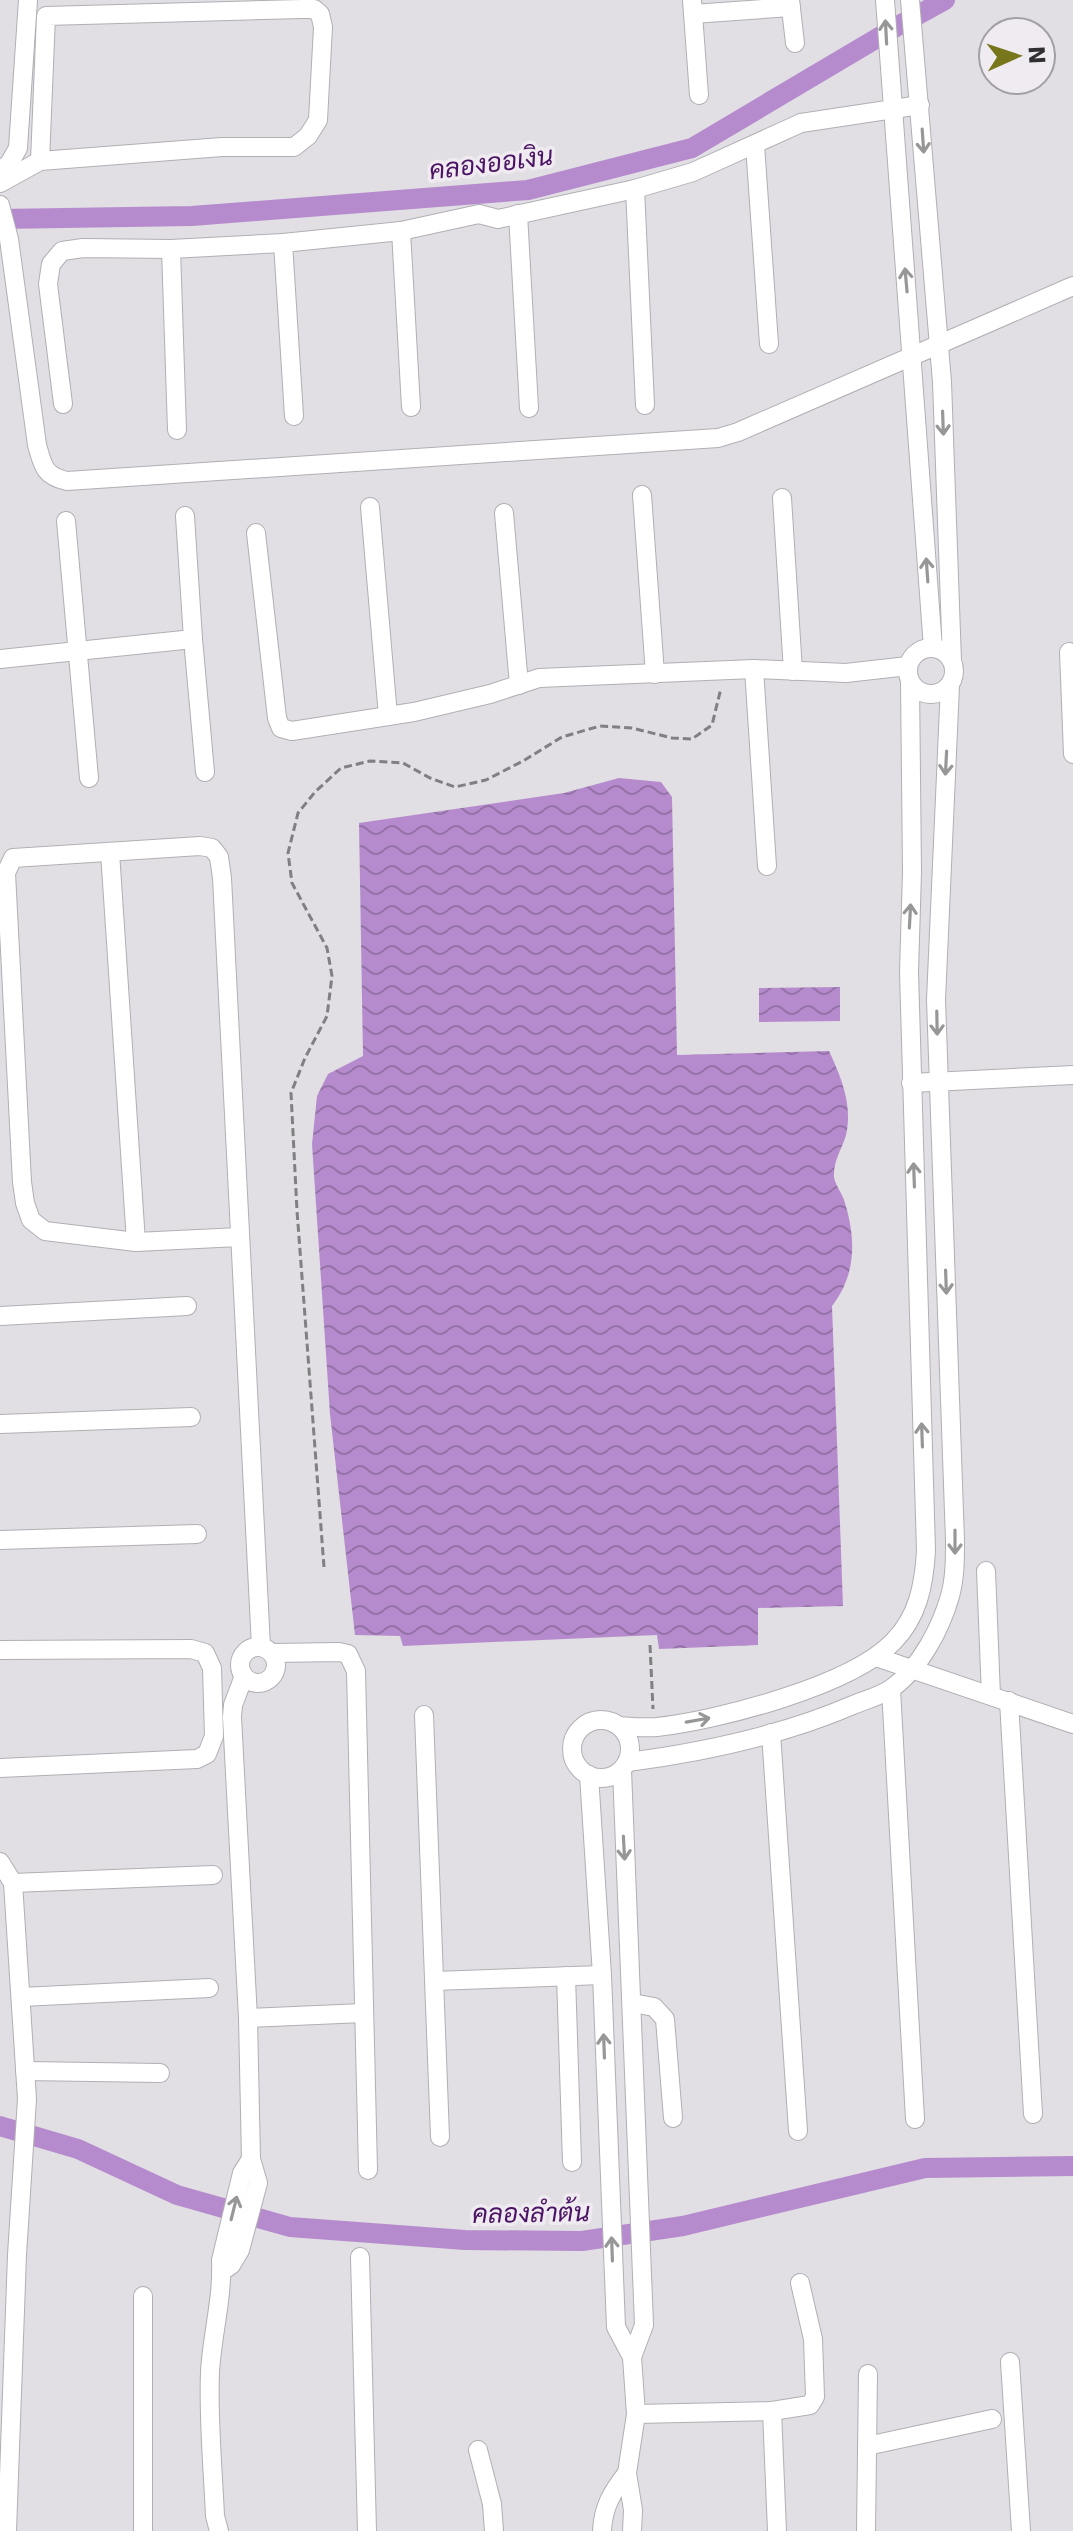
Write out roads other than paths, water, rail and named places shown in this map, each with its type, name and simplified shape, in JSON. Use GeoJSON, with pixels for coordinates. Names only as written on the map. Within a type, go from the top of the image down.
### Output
{"type":"FeatureCollection","features":[{"type":"Feature","properties":{"kind":"street"},"geometry":{"type":"LineString","coordinates":[[0,170],[9,164],[18,148],[28,0]]}},
{"type":"Feature","properties":{"kind":"street"},"geometry":{"type":"LineString","coordinates":[[885,0],[933,648]]}},
{"type":"Feature","properties":{"kind":"street"},"geometry":{"type":"LineString","coordinates":[[909,674],[914,688],[929,695],[937,694],[954,678],[939,345],[910,0]]}},
{"type":"Feature","properties":{"kind":"street"},"geometry":{"type":"LineString","coordinates":[[699,95],[692,7],[791,4],[795,43]]}},
{"type":"Feature","properties":{"kind":"street"},"geometry":{"type":"LineString","coordinates":[[0,183],[40,161],[222,147],[294,147],[308,136],[318,120],[323,27],[320,14],[314,9],[302,9],[46,16],[40,161]]}},
{"type":"Feature","properties":{"kind":"street"},"geometry":{"type":"LineString","coordinates":[[63,404],[48,284],[51,264],[62,251],[283,243],[401,231],[479,214],[498,219],[635,189],[693,172],[801,123],[920,105]]}},
{"type":"Feature","properties":{"kind":"street"},"geometry":{"type":"LineString","coordinates":[[755,145],[769,344]]}},
{"type":"Feature","properties":{"kind":"street"},"geometry":{"type":"LineString","coordinates":[[635,189],[645,405]]}},
{"type":"Feature","properties":{"kind":"street"},"geometry":{"type":"LineString","coordinates":[[0,205],[9,239],[37,445],[42,465],[47,471],[53,478],[67,481],[718,438],[912,358],[1073,286]]}},
{"type":"Feature","properties":{"kind":"street"},"geometry":{"type":"LineString","coordinates":[[518,214],[529,408]]}},
{"type":"Feature","properties":{"kind":"street"},"geometry":{"type":"LineString","coordinates":[[401,231],[411,407]]}},
{"type":"Feature","properties":{"kind":"street"},"geometry":{"type":"LineString","coordinates":[[283,243],[294,416]]}},
{"type":"Feature","properties":{"kind":"street"},"geometry":{"type":"LineString","coordinates":[[171,249],[177,430]]}},
{"type":"Feature","properties":{"kind":"street"},"geometry":{"type":"LineString","coordinates":[[642,495],[655,674]]}},
{"type":"Feature","properties":{"kind":"street"},"geometry":{"type":"LineString","coordinates":[[782,498],[793,671]]}},
{"type":"Feature","properties":{"kind":"street"},"geometry":{"type":"LineString","coordinates":[[370,507],[388,716]]}},
{"type":"Feature","properties":{"kind":"street"},"geometry":{"type":"LineString","coordinates":[[504,513],[519,685]]}},
{"type":"Feature","properties":{"kind":"street"},"geometry":{"type":"LineString","coordinates":[[185,516],[205,772]]}},
{"type":"Feature","properties":{"kind":"street"},"geometry":{"type":"LineString","coordinates":[[66,521],[89,778]]}},
{"type":"Feature","properties":{"kind":"street"},"geometry":{"type":"LineString","coordinates":[[256,533],[277,718],[281,728],[292,731],[414,712],[539,678],[754,669],[909,674]]}},
{"type":"Feature","properties":{"kind":"street"},"geometry":{"type":"LineString","coordinates":[[0,659],[193,639]]}},
{"type":"Feature","properties":{"kind":"street"},"geometry":{"type":"LineString","coordinates":[[950,685],[936,1000],[954,1574],[951,1595],[942,1620],[910,1671],[891,1689],[822,1718],[719,1748],[625,1766],[606,1778],[589,1775],[575,1763],[572,1745],[579,1729],[595,1720],[604,1719],[620,1726],[654,1727],[708,1719],[839,1677],[876,1657],[904,1629],[918,1603],[924,1580],[926,1551],[908,947],[912,872],[909,674],[918,652],[933,648],[941,650],[952,661]]}},
{"type":"Feature","properties":{"kind":"street"},"geometry":{"type":"LineString","coordinates":[[1069,652],[1073,754]]}},
{"type":"Feature","properties":{"kind":"street"},"geometry":{"type":"LineString","coordinates":[[754,669],[767,866]]}},
{"type":"Feature","properties":{"kind":"street"},"geometry":{"type":"LineString","coordinates":[[239,1237],[136,1242],[45,1231],[31,1220],[22,1182],[6,873],[13,858],[200,846],[212,848],[219,857],[239,1237],[267,1650],[276,1667],[269,1679],[256,1683],[244,1676],[241,1669],[242,1656],[253,1647],[267,1650],[348,1654],[356,1671],[368,2170]]}},
{"type":"Feature","properties":{"kind":"street"},"geometry":{"type":"LineString","coordinates":[[110,852],[136,1242]]}},
{"type":"Feature","properties":{"kind":"street"},"geometry":{"type":"LineString","coordinates":[[911,1083],[1073,1075]]}},
{"type":"Feature","properties":{"kind":"street"},"geometry":{"type":"LineString","coordinates":[[0,1316],[187,1306]]}},
{"type":"Feature","properties":{"kind":"street"},"geometry":{"type":"LineString","coordinates":[[919,1347],[948,1346]]}},
{"type":"Feature","properties":{"kind":"street"},"geometry":{"type":"LineString","coordinates":[[0,1424],[191,1417]]}},
{"type":"Feature","properties":{"kind":"street"},"geometry":{"type":"LineString","coordinates":[[0,1540],[197,1534]]}},
{"type":"Feature","properties":{"kind":"street"},"geometry":{"type":"LineString","coordinates":[[986,1571],[1000,1699],[1033,2114]]}},
{"type":"Feature","properties":{"kind":"street"},"geometry":{"type":"LineString","coordinates":[[0,1650],[191,1649],[205,1653],[212,1668],[214,1736],[207,1754],[197,1759],[0,1768]]}},
{"type":"Feature","properties":{"kind":"street"},"geometry":{"type":"LineString","coordinates":[[876,1657],[1073,1724]]}},
{"type":"Feature","properties":{"kind":"street"},"geometry":{"type":"LineString","coordinates":[[219,2531],[215,2516],[210,2376],[213,2332],[221,2260],[232,2247],[251,2172],[248,2018],[232,1717],[233,1705],[244,1676]]}},
{"type":"Feature","properties":{"kind":"street"},"geometry":{"type":"LineString","coordinates":[[891,1689],[915,2119]]}},
{"type":"Feature","properties":{"kind":"street"},"geometry":{"type":"LineString","coordinates":[[424,1715],[440,2137]]}},
{"type":"Feature","properties":{"kind":"street"},"geometry":{"type":"LineString","coordinates":[[620,1726],[628,1737],[630,1749],[625,1766],[644,2325],[632,2357]]}},
{"type":"Feature","properties":{"kind":"street"},"geometry":{"type":"LineString","coordinates":[[771,1733],[798,2131]]}},
{"type":"Feature","properties":{"kind":"street"},"geometry":{"type":"LineString","coordinates":[[589,1775],[602,1975],[616,2327],[632,2357],[636,2414],[627,2473],[633,2510],[632,2531]]}},
{"type":"Feature","properties":{"kind":"street"},"geometry":{"type":"LineString","coordinates":[[0,1862],[13,1883],[27,2099],[5,2460],[7,2531]]}},
{"type":"Feature","properties":{"kind":"street"},"geometry":{"type":"LineString","coordinates":[[13,1883],[213,1875]]}},
{"type":"Feature","properties":{"kind":"street"},"geometry":{"type":"LineString","coordinates":[[435,1981],[602,1975]]}},
{"type":"Feature","properties":{"kind":"street"},"geometry":{"type":"LineString","coordinates":[[566,1976],[572,2162]]}},
{"type":"Feature","properties":{"kind":"street"},"geometry":{"type":"LineString","coordinates":[[21,1997],[209,1988]]}},
{"type":"Feature","properties":{"kind":"street"},"geometry":{"type":"LineString","coordinates":[[632,2003],[654,2007],[665,2019],[673,2118]]}},
{"type":"Feature","properties":{"kind":"street"},"geometry":{"type":"LineString","coordinates":[[248,2018],[363,2013]]}},
{"type":"Feature","properties":{"kind":"street"},"geometry":{"type":"LineString","coordinates":[[25,2071],[160,2073]]}},
{"type":"Feature","properties":{"kind":"street"},"geometry":{"type":"LineString","coordinates":[[606,2089],[635,2087]]}},
{"type":"Feature","properties":{"kind":"street"},"geometry":{"type":"LineString","coordinates":[[360,2257],[367,2531]]}},
{"type":"Feature","properties":{"kind":"street"},"geometry":{"type":"LineString","coordinates":[[636,2414],[772,2411],[806,2407],[815,2397],[813,2339],[800,2283]]}},
{"type":"Feature","properties":{"kind":"street"},"geometry":{"type":"LineString","coordinates":[[143,2296],[143,2531]]}},
{"type":"Feature","properties":{"kind":"street"},"geometry":{"type":"LineString","coordinates":[[1010,2362],[1021,2531]]}},
{"type":"Feature","properties":{"kind":"street"},"geometry":{"type":"LineString","coordinates":[[866,2531],[868,2374]]}},
{"type":"Feature","properties":{"kind":"street"},"geometry":{"type":"LineString","coordinates":[[772,2411],[777,2531]]}},
{"type":"Feature","properties":{"kind":"street"},"geometry":{"type":"LineString","coordinates":[[867,2446],[992,2419]]}},
{"type":"Feature","properties":{"kind":"street"},"geometry":{"type":"LineString","coordinates":[[478,2450],[492,2504],[494,2531]]}},
{"type":"Feature","properties":{"kind":"street"},"geometry":{"type":"LineString","coordinates":[[602,2531],[603,2512],[611,2493],[627,2473]]}},
{"type":"Feature","properties":{"kind":"water"},"geometry":{"type":"Polygon","coordinates":[[[619,778],[661,782],[672,797],[677,1055],[829,1051],[845,1092],[848,1124],[834,1177],[848,1214],[852,1255],[846,1281],[832,1306],[843,1606],[758,1608],[758,1645],[659,1649],[657,1635],[403,1646],[400,1636],[355,1635],[330,1414],[312,1144],[317,1096],[328,1074],[363,1056],[359,823],[564,793],[619,778]]]}},
{"type":"Feature","properties":{"kind":"water"},"geometry":{"type":"Polygon","coordinates":[[[840,987],[840,1021],[759,1022],[759,988],[840,987]]]}},
{"type":"Feature","properties":{"kind":"waterway","name":"คลองออเงิน"},"geometry":{"type":"LineString","coordinates":[[0,219],[192,216],[528,190],[692,148],[945,0]]}},
{"type":"Feature","properties":{"kind":"waterway","name":"คลองลำต้น"},"geometry":{"type":"LineString","coordinates":[[0,2126],[78,2149],[177,2195],[290,2227],[465,2240],[582,2241],[683,2226],[925,2168],[1073,2166]]}}]}
